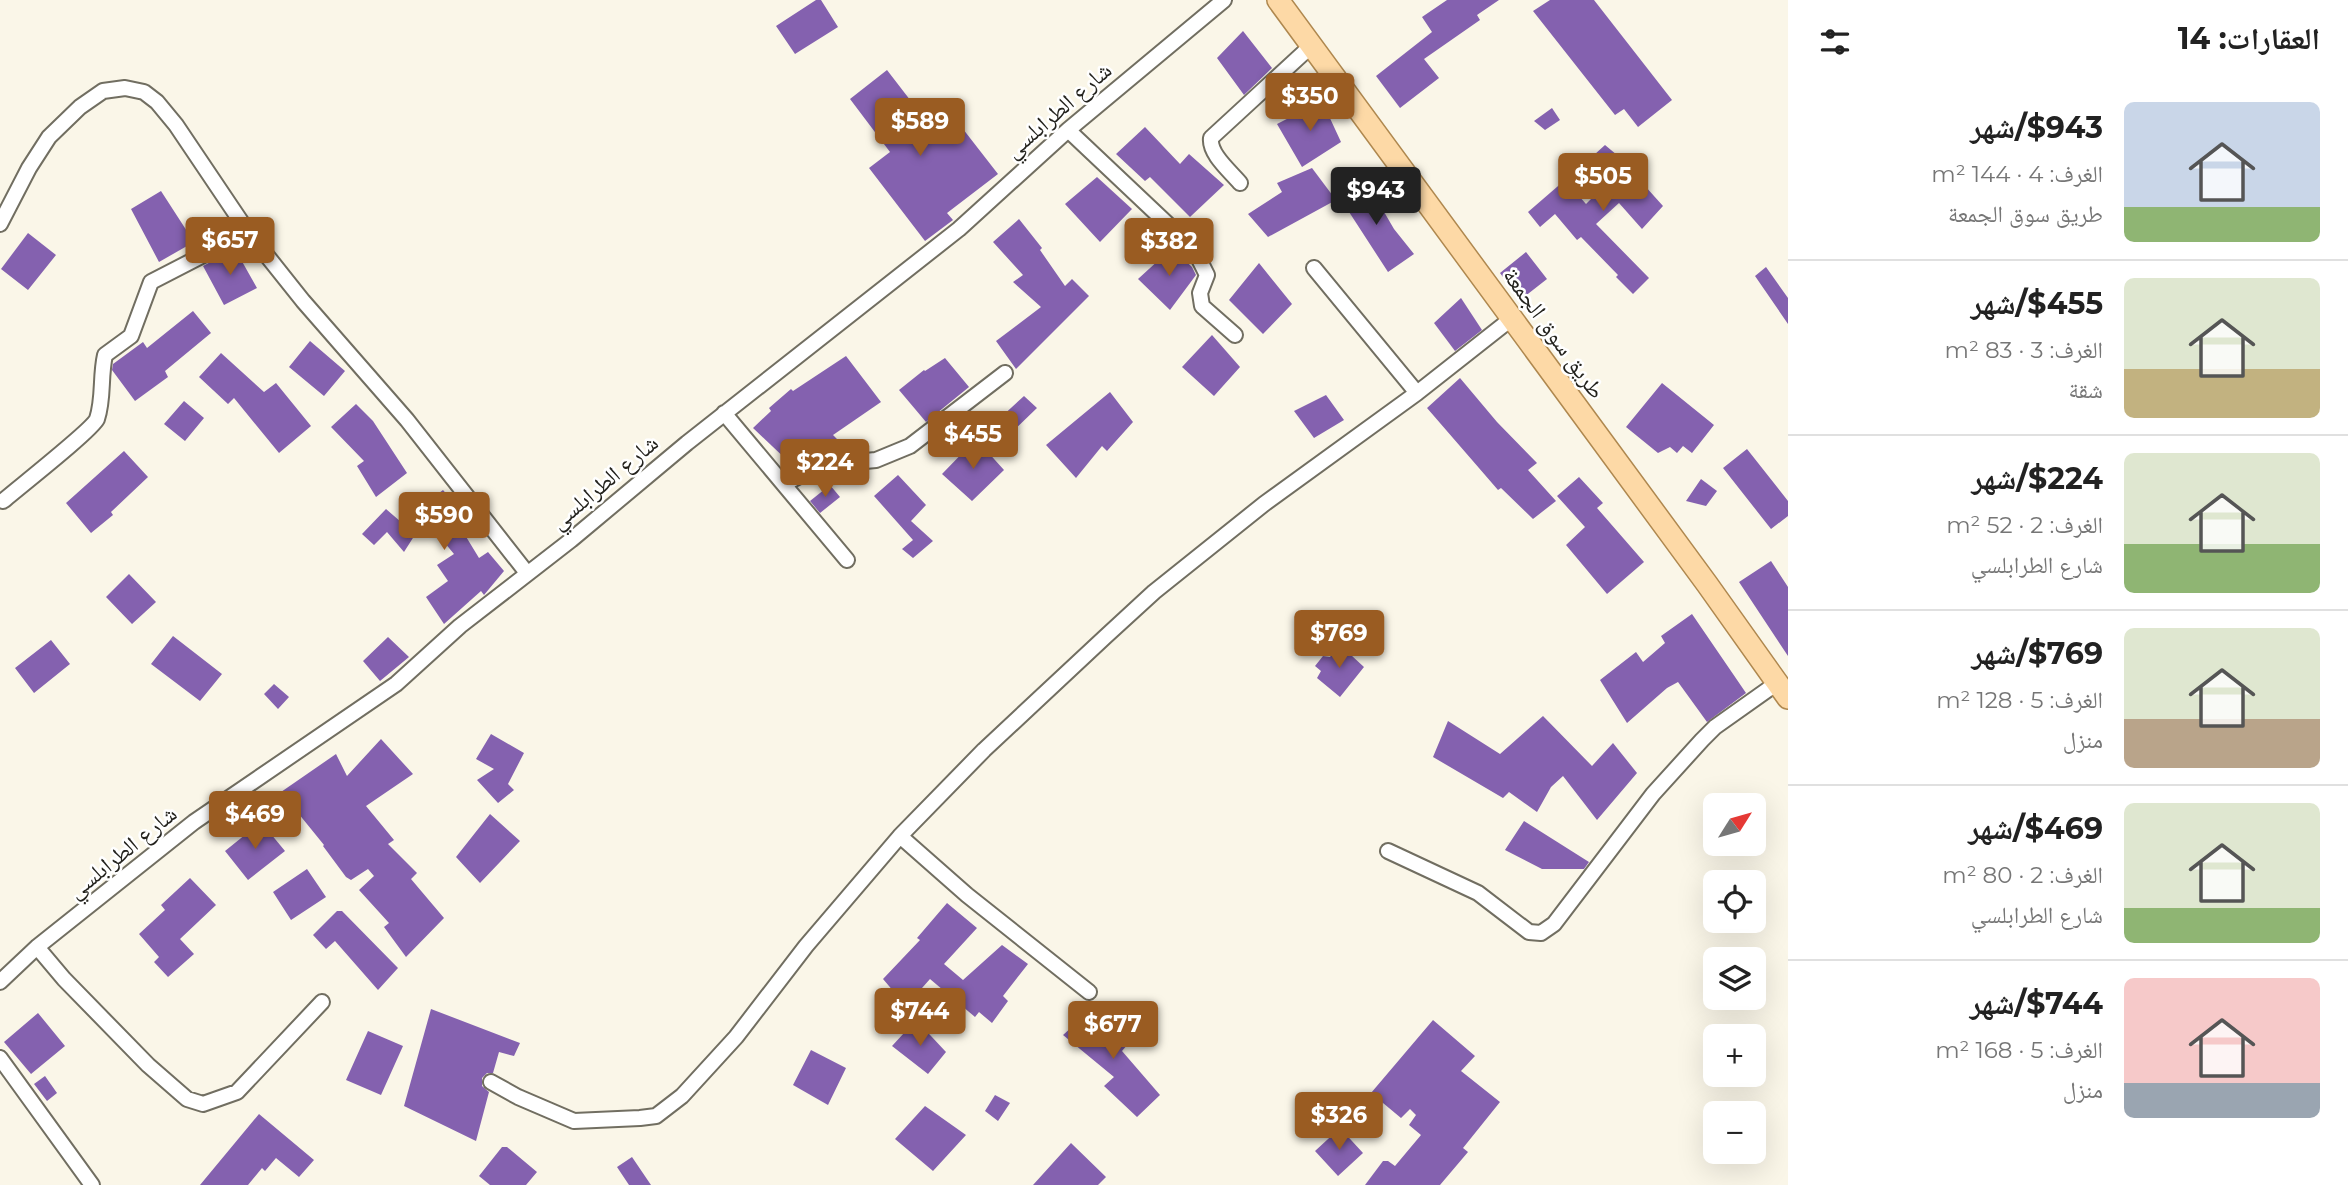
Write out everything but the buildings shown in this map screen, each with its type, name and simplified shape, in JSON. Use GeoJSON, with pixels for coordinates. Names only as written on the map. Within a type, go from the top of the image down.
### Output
{"type":"FeatureCollection","features":[{"type":"Feature","properties":{"kind":"main road","name":"طريق سوق الجمعة"},"geometry":{"type":"LineString","coordinates":[[1278,0],[1707,584],[1782,691]]}},
{"type":"Feature","properties":{"kind":"street","name":"شارع الطرابلسي"},"geometry":{"type":"LineString","coordinates":[[0,982],[37,947],[194,822],[396,684],[460,625],[959,229],[1068,130],[1224,0]]}},
{"type":"Feature","properties":{"kind":"street"},"geometry":{"type":"LineString","coordinates":[[1240,183],[1213,150],[1211,138],[1311,46]]}},
{"type":"Feature","properties":{"kind":"street"},"geometry":{"type":"LineString","coordinates":[[0,224],[29,168],[49,137],[80,107],[103,91],[125,88],[144,92],[157,102],[176,125],[248,232],[407,420],[527,573]]}},
{"type":"Feature","properties":{"kind":"street"},"geometry":{"type":"LineString","coordinates":[[1068,130],[1194,250],[1207,275],[1200,293],[1202,306],[1235,335]]}},
{"type":"Feature","properties":{"kind":"street"},"geometry":{"type":"LineString","coordinates":[[3,501],[95,423],[103,398],[101,375],[105,355],[131,336],[150,282],[248,232]]}},
{"type":"Feature","properties":{"kind":"street"},"geometry":{"type":"LineString","coordinates":[[1314,268],[1417,393]]}},
{"type":"Feature","properties":{"kind":"street"},"geometry":{"type":"LineString","coordinates":[[491,1082],[574,1121],[656,1116],[682,1096],[736,1037],[806,946],[900,836],[984,750],[1154,592],[1264,505],[1417,393],[1511,319]]}},
{"type":"Feature","properties":{"kind":"street"},"geometry":{"type":"LineString","coordinates":[[784,484],[821,465],[876,460],[910,446],[1005,373]]}},
{"type":"Feature","properties":{"kind":"street"},"geometry":{"type":"LineString","coordinates":[[724,413],[847,560]]}},
{"type":"Feature","properties":{"kind":"street"},"geometry":{"type":"LineString","coordinates":[[1388,851],[1478,893],[1529,932],[1541,933],[1554,924],[1653,794],[1702,740],[1715,727],[1782,691]]}},
{"type":"Feature","properties":{"kind":"street"},"geometry":{"type":"LineString","coordinates":[[900,836],[967,895],[1089,992]]}},
{"type":"Feature","properties":{"kind":"street"},"geometry":{"type":"LineString","coordinates":[[37,947],[148,1065],[187,1099],[203,1104],[237,1093],[322,1002]]}},
{"type":"Feature","properties":{"kind":"street"},"geometry":{"type":"LineString","coordinates":[[0,1058],[92,1185]]}}]}
